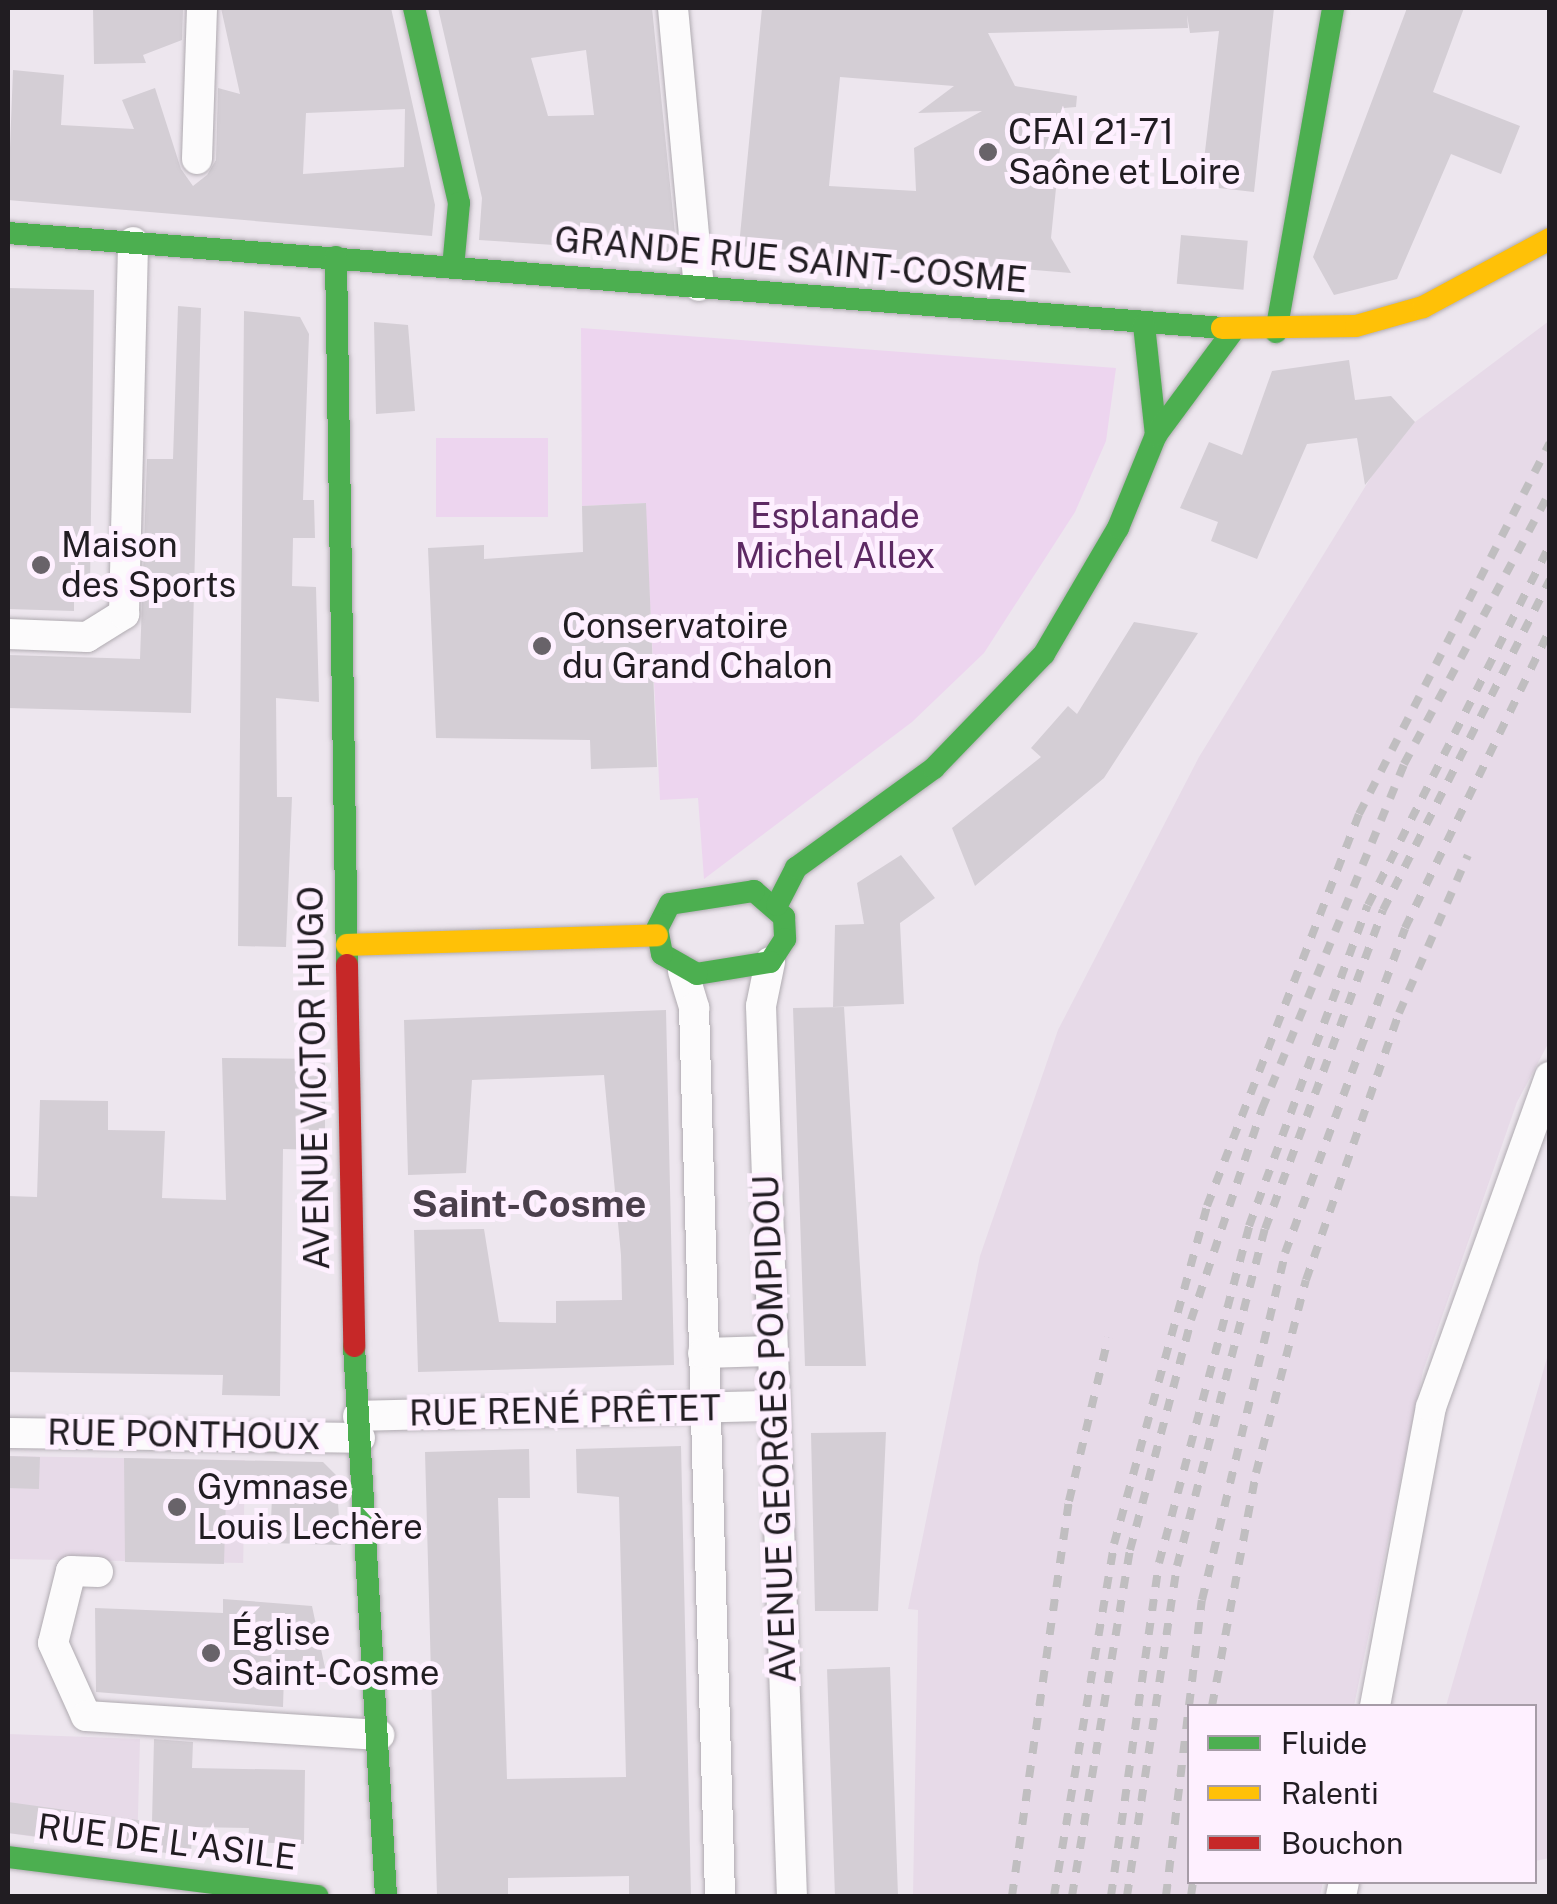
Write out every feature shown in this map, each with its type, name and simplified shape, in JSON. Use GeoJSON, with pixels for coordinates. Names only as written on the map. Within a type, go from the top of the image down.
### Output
{"type":"FeatureCollection","features":[{"type":"Feature","properties":{"kind":"street"},"geometry":{"type":"LineString","coordinates":[[197,159],[202,8]]}},
{"type":"Feature","properties":{"kind":"street"},"geometry":{"type":"LineString","coordinates":[[414,8],[460,203],[453,268]]}},
{"type":"Feature","properties":{"kind":"street"},"geometry":{"type":"LineString","coordinates":[[673,8],[699,286]]}},
{"type":"Feature","properties":{"kind":"street"},"geometry":{"type":"LineString","coordinates":[[1276,332],[1332,8]]}},
{"type":"Feature","properties":{"kind":"street","name":"GRANDE RUE SAINT-COSME"},"geometry":{"type":"LineString","coordinates":[[8,233],[1144,325],[1276,332],[1356,326],[1424,306],[1550,239]]}},
{"type":"Feature","properties":{"kind":"street"},"geometry":{"type":"LineString","coordinates":[[8,634],[86,637],[124,614],[133,242]]}},
{"type":"Feature","properties":{"kind":"street","name":"AVENUE VICTOR HUGO"},"geometry":{"type":"LineString","coordinates":[[336,258],[359,1427],[386,1896]]}},
{"type":"Feature","properties":{"kind":"street"},"geometry":{"type":"LineString","coordinates":[[1144,325],[1156,435]]}},
{"type":"Feature","properties":{"kind":"street"},"geometry":{"type":"LineString","coordinates":[[777,905],[754,891],[681,897],[661,916],[658,935],[683,972],[770,962],[785,940],[777,905],[796,868],[934,768],[1044,654],[1118,528],[1156,435],[1232,331]]}},
{"type":"Feature","properties":{"kind":"street"},"geometry":{"type":"LineString","coordinates":[[347,946],[658,935]]}},
{"type":"Feature","properties":{"kind":"street","name":"AVENUE GEORGES POMPIDOU"},"geometry":{"type":"LineString","coordinates":[[770,962],[762,1006],[772,1406],[792,1896]]}},
{"type":"Feature","properties":{"kind":"street","name":"AVENUE GEORGES POMPIDOU"},"geometry":{"type":"LineString","coordinates":[[683,972],[694,1008],[720,1896]]}},
{"type":"Feature","properties":{"kind":"street"},"geometry":{"type":"LineString","coordinates":[[1375,1704],[1442,1366],[1550,1077]]}},
{"type":"Feature","properties":{"kind":"street"},"geometry":{"type":"LineString","coordinates":[[703,1353],[771,1352]]}},
{"type":"Feature","properties":{"kind":"street","name":"RUE RENÉ PRÊTET"},"geometry":{"type":"LineString","coordinates":[[359,1427],[772,1406]]}},
{"type":"Feature","properties":{"kind":"street","name":"RUE PONTHOUX"},"geometry":{"type":"LineString","coordinates":[[8,1433],[359,1427]]}},
{"type":"Feature","properties":{"kind":"street"},"geometry":{"type":"LineString","coordinates":[[98,1572],[71,1571],[52,1643],[86,1716],[379,1735]]}},
{"type":"Feature","properties":{"kind":"street","name":"RUE DE L'ASILE"},"geometry":{"type":"LineString","coordinates":[[8,1858],[318,1896]]}},
{"type":"Feature","properties":{"kind":"shaded area"},"geometry":{"type":"Polygon","coordinates":[[[1549,321],[1549,1042],[1517,1102],[1423,1371],[1354,1704],[1187,1704],[1187,1884],[1323,1884],[1320,1896],[913,1896],[918,1610],[908,1609],[980,1256],[1058,1030],[1199,757],[1373,474],[1415,422],[1549,321]]]}},
{"type":"Feature","properties":{"kind":"shaded area"},"geometry":{"type":"Polygon","coordinates":[[[1549,1351],[1550,1858],[1537,1861],[1537,1704],[1447,1704],[1549,1351]]]}},
{"type":"Feature","properties":{"kind":"shaded area"},"geometry":{"type":"Polygon","coordinates":[[[8,1456],[245,1460],[243,1563],[8,1559],[8,1456]]]}},
{"type":"Feature","properties":{"kind":"shaded area"},"geometry":{"type":"Polygon","coordinates":[[[8,1734],[140,1739],[137,1852],[8,1833],[8,1734]]]}},
{"type":"Feature","properties":{"kind":"green space","name":"Esplanade Michel Allex"},"geometry":{"type":"Polygon","coordinates":[[[581,328],[1116,368],[1106,441],[1075,512],[984,653],[912,722],[704,879],[698,798],[660,800],[645,503],[582,506],[581,328]]]}},
{"type":"Feature","properties":{"kind":"green space"},"geometry":{"type":"Polygon","coordinates":[[[436,438],[548,438],[548,517],[436,517],[436,438]]]}},
{"type":"Feature","properties":{"kind":"building"},"geometry":{"type":"Polygon","coordinates":[[[93,8],[183,8],[182,40],[143,55],[146,63],[94,64],[93,8]]]}},
{"type":"Feature","properties":{"kind":"building"},"geometry":{"type":"Polygon","coordinates":[[[221,8],[391,8],[435,205],[432,236],[8,200],[13,70],[64,75],[61,125],[134,129],[122,100],[155,88],[181,169],[193,186],[207,175],[216,160],[218,88],[240,94],[221,8]],[[405,109],[306,113],[303,174],[404,167],[405,109]]]}},
{"type":"Feature","properties":{"kind":"building"},"geometry":{"type":"Polygon","coordinates":[[[438,8],[652,8],[677,253],[479,240],[482,198],[438,8]],[[586,50],[531,58],[548,116],[594,115],[586,50]]]}},
{"type":"Feature","properties":{"kind":"building"},"geometry":{"type":"Polygon","coordinates":[[[762,8],[1274,8],[1254,192],[1201,186],[1219,31],[1190,33],[1187,15],[1188,28],[988,33],[1015,86],[1077,96],[1076,107],[1064,108],[1051,238],[1071,273],[739,246],[762,8]],[[840,77],[829,186],[916,191],[914,148],[982,111],[918,113],[954,86],[840,77]]]}},
{"type":"Feature","properties":{"kind":"building"},"geometry":{"type":"Polygon","coordinates":[[[1407,8],[1464,8],[1433,92],[1520,126],[1501,174],[1451,154],[1397,279],[1334,295],[1313,257],[1407,8]]]}},
{"type":"Feature","properties":{"kind":"building"},"geometry":{"type":"Polygon","coordinates":[[[1181,235],[1248,241],[1243,290],[1177,284],[1181,235]]]}},
{"type":"Feature","properties":{"kind":"building"},"geometry":{"type":"Polygon","coordinates":[[[8,288],[94,290],[90,588],[74,588],[74,611],[8,609],[8,288]]]}},
{"type":"Feature","properties":{"kind":"building"},"geometry":{"type":"Polygon","coordinates":[[[178,306],[201,308],[191,713],[8,708],[8,655],[140,659],[147,459],[173,459],[178,306]]]}},
{"type":"Feature","properties":{"kind":"building"},"geometry":{"type":"Polygon","coordinates":[[[244,311],[300,317],[309,334],[303,500],[314,500],[315,538],[293,538],[292,586],[316,587],[319,702],[276,698],[277,797],[292,797],[286,947],[238,946],[244,311]]]}},
{"type":"Feature","properties":{"kind":"building"},"geometry":{"type":"Polygon","coordinates":[[[374,322],[408,325],[415,411],[376,414],[374,322]]]}},
{"type":"Feature","properties":{"kind":"building"},"geometry":{"type":"Polygon","coordinates":[[[1349,360],[1355,400],[1391,396],[1415,422],[1365,485],[1357,438],[1307,444],[1257,559],[1211,541],[1218,522],[1180,508],[1209,442],[1242,455],[1272,371],[1349,360]]]}},
{"type":"Feature","properties":{"kind":"building","name":"Conservatoire du Grand Chalon"},"geometry":{"type":"Polygon","coordinates":[[[646,503],[657,767],[591,769],[590,740],[436,738],[428,548],[484,545],[484,559],[583,552],[582,506],[646,503]]]}},
{"type":"Feature","properties":{"kind":"building"},"geometry":{"type":"Polygon","coordinates":[[[1134,622],[1198,633],[1104,778],[975,886],[952,828],[1041,757],[1031,748],[1068,706],[1077,714],[1134,622]]]}},
{"type":"Feature","properties":{"kind":"building"},"geometry":{"type":"Polygon","coordinates":[[[901,855],[935,898],[900,923],[904,1004],[833,1007],[835,925],[864,924],[857,883],[901,855]]]}},
{"type":"Feature","properties":{"kind":"building"},"geometry":{"type":"Polygon","coordinates":[[[844,1007],[866,1366],[805,1366],[793,1008],[844,1007]]]}},
{"type":"Feature","properties":{"kind":"building"},"geometry":{"type":"Polygon","coordinates":[[[666,1010],[674,1365],[418,1372],[414,1230],[484,1229],[499,1322],[556,1323],[556,1301],[622,1300],[621,1255],[604,1075],[472,1080],[466,1173],[408,1175],[404,1020],[666,1010]]]}},
{"type":"Feature","properties":{"kind":"building"},"geometry":{"type":"Polygon","coordinates":[[[222,1058],[325,1059],[325,1150],[283,1149],[280,1396],[222,1395],[223,1375],[8,1372],[8,1196],[37,1197],[40,1100],[108,1101],[108,1130],[165,1131],[162,1198],[226,1200],[222,1058]]]}},
{"type":"Feature","properties":{"kind":"building"},"geometry":{"type":"Polygon","coordinates":[[[886,1432],[878,1611],[815,1611],[811,1433],[886,1432]]]}},
{"type":"Feature","properties":{"kind":"building"},"geometry":{"type":"Polygon","coordinates":[[[681,1446],[691,1896],[629,1896],[629,1876],[508,1878],[508,1896],[437,1896],[425,1452],[529,1449],[530,1498],[498,1498],[507,1779],[626,1777],[619,1497],[577,1493],[576,1449],[681,1446]]]}},
{"type":"Feature","properties":{"kind":"building"},"geometry":{"type":"Polygon","coordinates":[[[8,1456],[40,1457],[39,1489],[8,1488],[8,1456]]]}},
{"type":"Feature","properties":{"kind":"building"},"geometry":{"type":"Polygon","coordinates":[[[124,1458],[323,1462],[336,1475],[341,1545],[270,1543],[272,1497],[226,1496],[224,1564],[125,1562],[124,1458]]]}},
{"type":"Feature","properties":{"kind":"building","name":"Église Saint-Cosme"},"geometry":{"type":"Polygon","coordinates":[[[223,1599],[312,1606],[325,1668],[284,1675],[283,1707],[96,1692],[95,1608],[223,1613],[223,1599]]]}},
{"type":"Feature","properties":{"kind":"building"},"geometry":{"type":"Polygon","coordinates":[[[890,1667],[898,1896],[835,1896],[827,1669],[890,1667]]]}},
{"type":"Feature","properties":{"kind":"building"},"geometry":{"type":"Polygon","coordinates":[[[154,1739],[193,1742],[192,1768],[305,1770],[304,1844],[248,1842],[249,1828],[192,1827],[191,1856],[8,1833],[8,1802],[152,1822],[154,1739]]]}},
{"type":"Feature","properties":{"kind":"railway"},"geometry":{"type":"LineString","coordinates":[[1054,1896],[1114,1544],[1207,1206],[1359,814],[1550,443]]}},
{"type":"Feature","properties":{"kind":"railway"},"geometry":{"type":"LineString","coordinates":[[1072,1896],[1130,1550],[1191,1320],[1262,1109],[1404,764],[1550,492]]}},
{"type":"Feature","properties":{"kind":"railway"},"geometry":{"type":"LineString","coordinates":[[1111,1896],[1159,1563],[1249,1226],[1368,905],[1550,545]]}},
{"type":"Feature","properties":{"kind":"railway"},"geometry":{"type":"LineString","coordinates":[[1127,1896],[1177,1566],[1265,1229],[1383,910],[1550,580]]}},
{"type":"Feature","properties":{"kind":"railway"},"geometry":{"type":"LineString","coordinates":[[1189,1704],[1202,1600],[1285,1253],[1405,928],[1550,630]]}},
{"type":"Feature","properties":{"kind":"railway"},"geometry":{"type":"LineString","coordinates":[[1212,1704],[1256,1473],[1306,1280],[1399,1013],[1468,855]]}},
{"type":"Feature","properties":{"kind":"railway"},"geometry":{"type":"LineString","coordinates":[[1012,1896],[1069,1501],[1108,1338]]}},
{"type":"Feature","properties":{"kind":"railway"},"geometry":{"type":"LineString","coordinates":[[1166,1896],[1187,1723]]}},
{"type":"Feature","properties":{"kind":"railway"},"geometry":{"type":"LineString","coordinates":[[1191,1896],[1193,1884]]}},
{"type":"Feature","properties":{"kind":"traffic: fast"},"geometry":{"type":"LineString","coordinates":[[414,8],[459,203],[453,268]]}},
{"type":"Feature","properties":{"kind":"traffic: fast"},"geometry":{"type":"LineString","coordinates":[[1276,332],[1333,8]]}},
{"type":"Feature","properties":{"kind":"traffic: fast"},"geometry":{"type":"LineString","coordinates":[[8,233],[1222,328]]}},
{"type":"Feature","properties":{"kind":"traffic: fast"},"geometry":{"type":"LineString","coordinates":[[336,257],[347,965]]}},
{"type":"Feature","properties":{"kind":"traffic: fast"},"geometry":{"type":"LineString","coordinates":[[1144,325],[1156,435]]}},
{"type":"Feature","properties":{"kind":"traffic: fast"},"geometry":{"type":"LineString","coordinates":[[777,905],[796,868],[934,768],[1044,654],[1118,528],[1156,435],[1233,331]]}},
{"type":"Feature","properties":{"kind":"traffic: fast"},"geometry":{"type":"LineString","coordinates":[[754,891],[784,917],[785,939],[770,962],[697,974],[662,954],[657,929],[670,904],[754,891]]}},
{"type":"Feature","properties":{"kind":"traffic: fast"},"geometry":{"type":"LineString","coordinates":[[354,1346],[386,1896]]}},
{"type":"Feature","properties":{"kind":"traffic: fast"},"geometry":{"type":"LineString","coordinates":[[8,1857],[318,1896]]}},
{"type":"Feature","properties":{"kind":"traffic: slow"},"geometry":{"type":"LineString","coordinates":[[1222,328],[1356,326],[1423,307],[1550,239]]}},
{"type":"Feature","properties":{"kind":"traffic: slow"},"geometry":{"type":"LineString","coordinates":[[347,945],[657,935]]}},
{"type":"Feature","properties":{"kind":"traffic: jam"},"geometry":{"type":"LineString","coordinates":[[347,965],[354,1346]]}},
{"type":"Feature","properties":{"kind":"place","name":"CFAI 21-71 Saône et Loire"},"geometry":{"type":"Point","coordinates":[988,152]}},
{"type":"Feature","properties":{"kind":"place","name":"Maison des Sports"},"geometry":{"type":"Point","coordinates":[41,565]}},
{"type":"Feature","properties":{"kind":"place","name":"Conservatoire du Grand Chalon"},"geometry":{"type":"Point","coordinates":[542,646]}},
{"type":"Feature","properties":{"kind":"place","name":"Gymnase Louis Lechère"},"geometry":{"type":"Point","coordinates":[177,1507]}},
{"type":"Feature","properties":{"kind":"place","name":"Église Saint-Cosme"},"geometry":{"type":"Point","coordinates":[211,1653]}},
{"type":"Feature","properties":{"kind":"district","name":"Saint-Cosme"},"geometry":{"type":"Point","coordinates":[529,1204]}}]}
